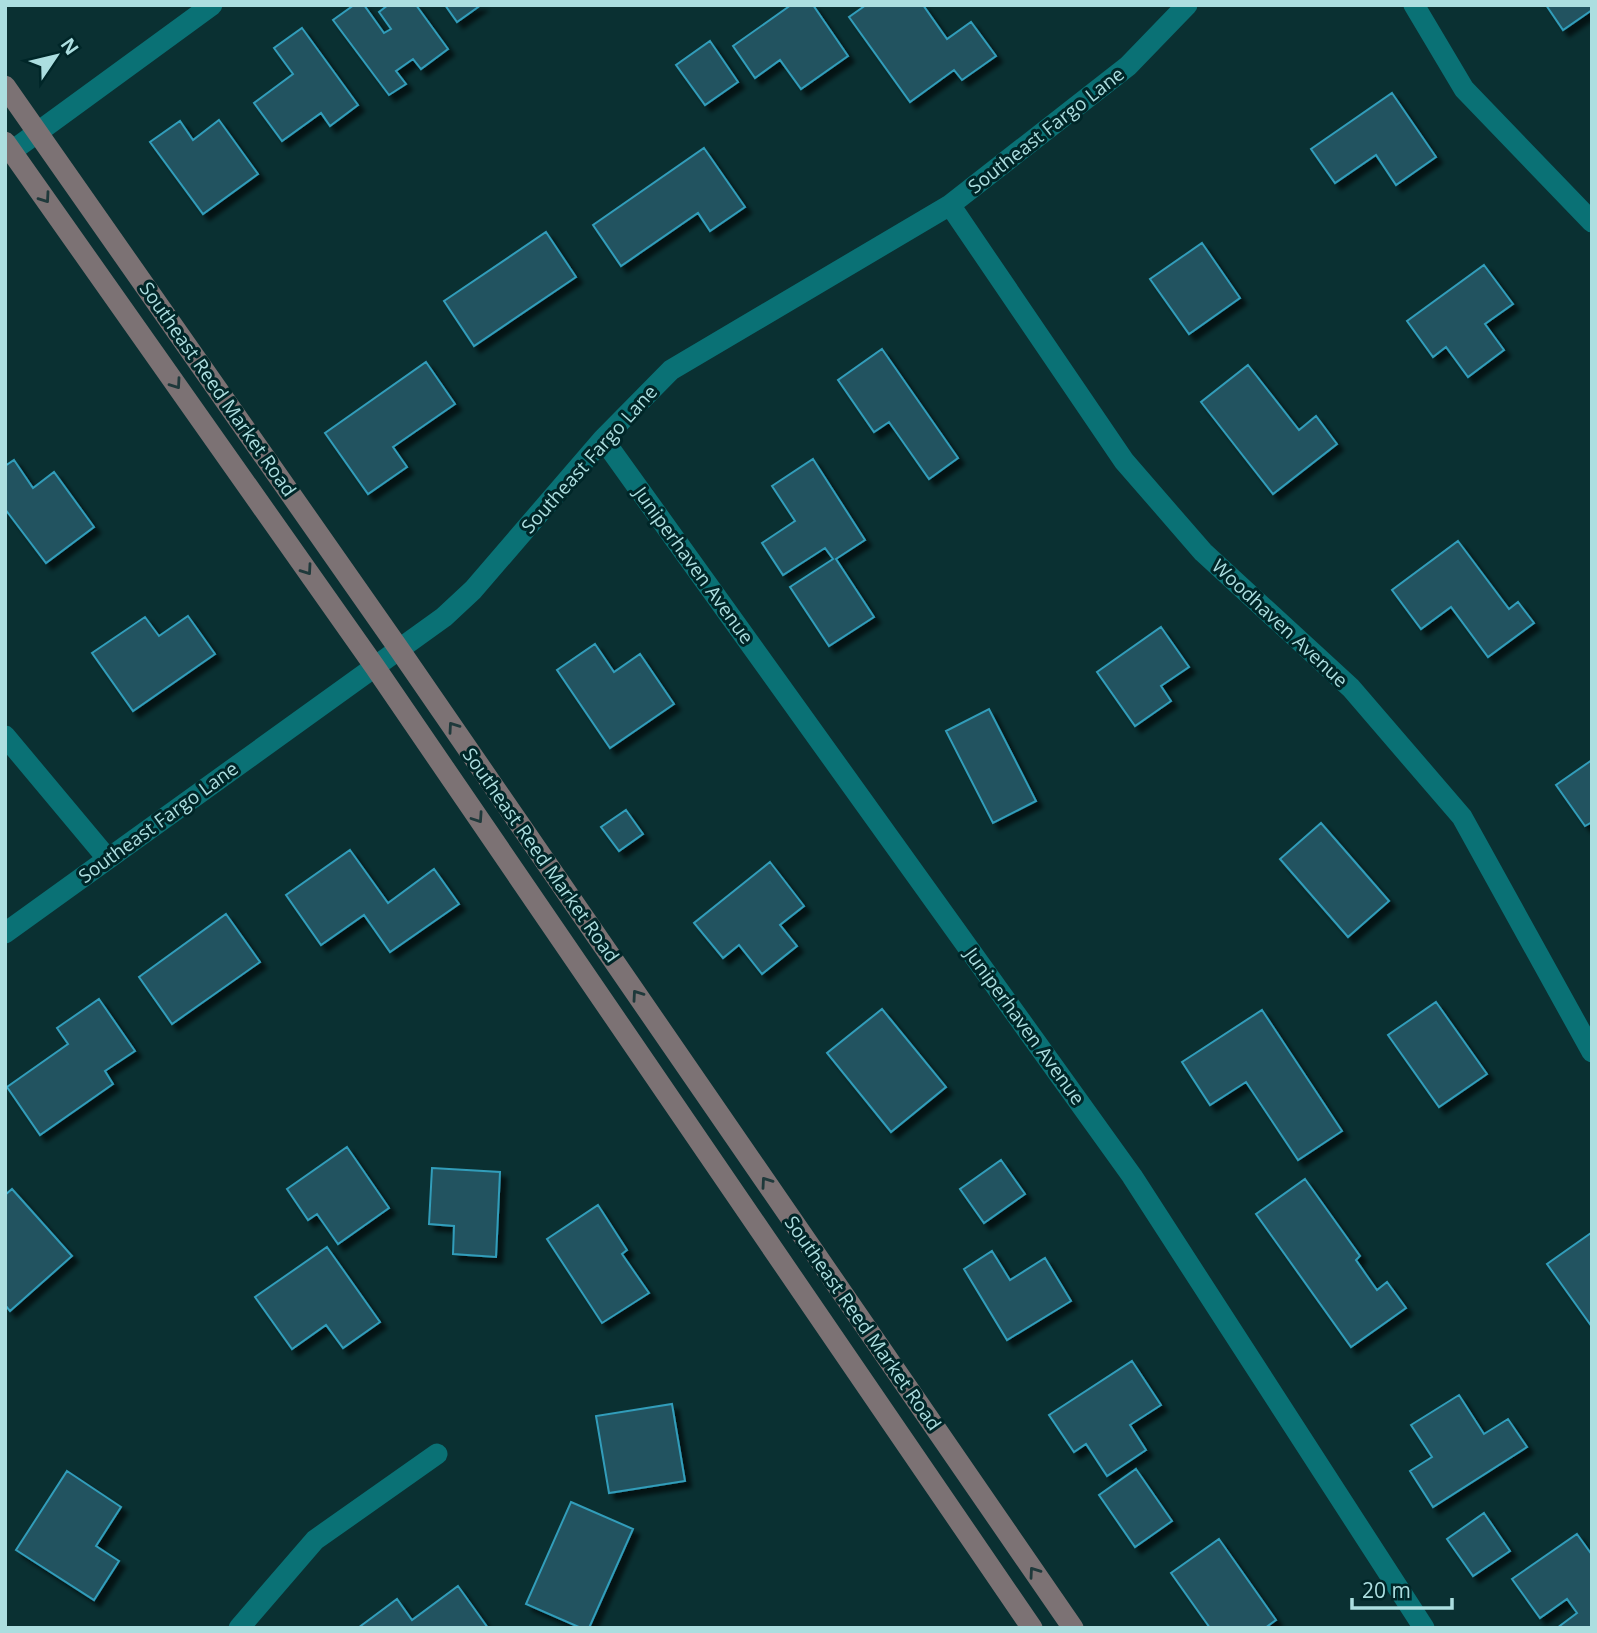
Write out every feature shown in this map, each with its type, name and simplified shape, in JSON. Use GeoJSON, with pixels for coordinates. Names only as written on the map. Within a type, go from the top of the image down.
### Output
{"type":"FeatureCollection","features":[{"type":"Feature","properties":{"kind":"main road","name":"Southeast Reed Market Road"},"geometry":{"type":"LineString","coordinates":[[5,86],[399,649],[1073,1628]]}},
{"type":"Feature","properties":{"kind":"main road","name":"Southeast Reed Market Road"},"geometry":{"type":"LineString","coordinates":[[8,147],[375,667],[1032,1628]]}},
{"type":"Feature","properties":{"kind":"street"},"geometry":{"type":"LineString","coordinates":[[8,147],[39,132],[212,5]]}},
{"type":"Feature","properties":{"kind":"street","name":"Southeast Fargo Lane"},"geometry":{"type":"LineString","coordinates":[[5,933],[444,617],[473,590],[603,439],[671,370],[950,205],[1128,66],[1187,5]]}},
{"type":"Feature","properties":{"kind":"street"},"geometry":{"type":"LineString","coordinates":[[1414,5],[1464,89],[1592,222]]}},
{"type":"Feature","properties":{"kind":"street","name":"Woodhaven Avenue"},"geometry":{"type":"LineString","coordinates":[[950,205],[1124,461],[1203,552],[1351,688],[1462,817],[1592,1052]]}},
{"type":"Feature","properties":{"kind":"street","name":"Juniperhaven Avenue"},"geometry":{"type":"LineString","coordinates":[[603,439],[1132,1175],[1424,1628]]}},
{"type":"Feature","properties":{"kind":"street"},"geometry":{"type":"LineString","coordinates":[[5,736],[107,858]]}},
{"type":"Feature","properties":{"kind":"street"},"geometry":{"type":"LineString","coordinates":[[239,1628],[315,1540],[437,1454]]}},
{"type":"Feature","properties":{"kind":"building"},"geometry":{"type":"Polygon","coordinates":[[[354,5],[364,5],[384,33],[391,29],[379,12],[388,5],[416,5],[448,49],[421,69],[413,59],[396,71],[406,84],[389,95],[333,20],[354,5]]]}},
{"type":"Feature","properties":{"kind":"building"},"geometry":{"type":"Polygon","coordinates":[[[445,5],[481,5],[457,22],[445,5]]]}},
{"type":"Feature","properties":{"kind":"building"},"geometry":{"type":"Polygon","coordinates":[[[791,5],[813,5],[848,56],[801,89],[780,60],[755,78],[733,46],[791,5]]]}},
{"type":"Feature","properties":{"kind":"building"},"geometry":{"type":"Polygon","coordinates":[[[866,5],[923,5],[947,39],[971,22],[996,56],[962,80],[954,70],[910,102],[849,17],[866,5]]]}},
{"type":"Feature","properties":{"kind":"building"},"geometry":{"type":"Polygon","coordinates":[[[1546,5],[1592,5],[1592,10],[1563,30],[1546,5]]]}},
{"type":"Feature","properties":{"kind":"building"},"geometry":{"type":"Polygon","coordinates":[[[302,28],[358,105],[330,126],[321,113],[282,141],[254,103],[293,74],[274,48],[302,28]]]}},
{"type":"Feature","properties":{"kind":"building"},"geometry":{"type":"Polygon","coordinates":[[[710,41],[738,82],[705,105],[676,65],[710,41]]]}},
{"type":"Feature","properties":{"kind":"building"},"geometry":{"type":"Polygon","coordinates":[[[1392,93],[1436,157],[1396,185],[1376,155],[1335,183],[1311,149],[1392,93]]]}},
{"type":"Feature","properties":{"kind":"building"},"geometry":{"type":"Polygon","coordinates":[[[219,120],[258,174],[203,214],[150,142],[180,121],[193,140],[219,120]]]}},
{"type":"Feature","properties":{"kind":"building"},"geometry":{"type":"Polygon","coordinates":[[[704,148],[745,207],[710,231],[698,213],[621,266],[593,225],[704,148]]]}},
{"type":"Feature","properties":{"kind":"building"},"geometry":{"type":"Polygon","coordinates":[[[546,232],[576,277],[474,346],[444,301],[546,232]]]}},
{"type":"Feature","properties":{"kind":"building"},"geometry":{"type":"Polygon","coordinates":[[[1202,243],[1240,298],[1189,334],[1150,279],[1202,243]]]}},
{"type":"Feature","properties":{"kind":"building"},"geometry":{"type":"Polygon","coordinates":[[[1484,265],[1513,304],[1485,324],[1504,350],[1468,377],[1446,347],[1433,357],[1407,321],[1484,265]]]}},
{"type":"Feature","properties":{"kind":"building"},"geometry":{"type":"Polygon","coordinates":[[[882,349],[958,458],[929,479],[889,422],[874,432],[838,380],[882,349]]]}},
{"type":"Feature","properties":{"kind":"building"},"geometry":{"type":"Polygon","coordinates":[[[426,362],[455,404],[393,447],[407,467],[368,494],[325,433],[426,362]]]}},
{"type":"Feature","properties":{"kind":"building"},"geometry":{"type":"Polygon","coordinates":[[[1248,365],[1299,430],[1316,416],[1337,444],[1273,494],[1201,402],[1248,365]]]}},
{"type":"Feature","properties":{"kind":"building"},"geometry":{"type":"Polygon","coordinates":[[[813,459],[865,540],[836,559],[874,617],[829,646],[790,587],[833,559],[825,548],[783,575],[762,543],[795,521],[772,486],[813,459]]]}},
{"type":"Feature","properties":{"kind":"building"},"geometry":{"type":"Polygon","coordinates":[[[14,460],[33,488],[54,472],[94,527],[46,563],[5,509],[5,466],[14,460]]]}},
{"type":"Feature","properties":{"kind":"building"},"geometry":{"type":"Polygon","coordinates":[[[1458,541],[1509,609],[1518,602],[1534,623],[1488,657],[1451,607],[1421,629],[1392,590],[1458,541]]]}},
{"type":"Feature","properties":{"kind":"building"},"geometry":{"type":"Polygon","coordinates":[[[188,616],[215,654],[133,711],[92,653],[145,617],[159,636],[188,616]]]}},
{"type":"Feature","properties":{"kind":"building"},"geometry":{"type":"Polygon","coordinates":[[[1161,627],[1189,667],[1161,686],[1171,701],[1135,726],[1097,672],[1161,627]]]}},
{"type":"Feature","properties":{"kind":"building"},"geometry":{"type":"Polygon","coordinates":[[[595,644],[614,672],[640,654],[674,704],[610,748],[557,670],[595,644]]]}},
{"type":"Feature","properties":{"kind":"building"},"geometry":{"type":"Polygon","coordinates":[[[989,709],[1036,801],[993,823],[946,731],[989,709]]]}},
{"type":"Feature","properties":{"kind":"building"},"geometry":{"type":"Polygon","coordinates":[[[1592,760],[1592,822],[1585,826],[1556,785],[1592,760]]]}},
{"type":"Feature","properties":{"kind":"building"},"geometry":{"type":"Polygon","coordinates":[[[626,810],[643,834],[619,851],[601,827],[626,810]]]}},
{"type":"Feature","properties":{"kind":"building"},"geometry":{"type":"Polygon","coordinates":[[[1321,823],[1389,901],[1348,937],[1280,859],[1321,823]]]}},
{"type":"Feature","properties":{"kind":"building"},"geometry":{"type":"Polygon","coordinates":[[[350,850],[388,903],[434,869],[459,904],[390,952],[364,915],[321,945],[286,895],[350,850]]]}},
{"type":"Feature","properties":{"kind":"building"},"geometry":{"type":"Polygon","coordinates":[[[770,862],[804,906],[780,925],[797,946],[762,974],[739,945],[723,958],[694,923],[770,862]]]}},
{"type":"Feature","properties":{"kind":"building"},"geometry":{"type":"Polygon","coordinates":[[[226,914],[260,962],[172,1024],[139,977],[226,914]]]}},
{"type":"Feature","properties":{"kind":"building"},"geometry":{"type":"Polygon","coordinates":[[[99,999],[135,1051],[105,1071],[113,1084],[40,1135],[7,1087],[68,1044],[57,1028],[99,999]]]}},
{"type":"Feature","properties":{"kind":"building"},"geometry":{"type":"Polygon","coordinates":[[[1436,1002],[1487,1074],[1439,1107],[1388,1035],[1436,1002]]]}},
{"type":"Feature","properties":{"kind":"building"},"geometry":{"type":"Polygon","coordinates":[[[882,1009],[946,1087],[891,1132],[827,1053],[882,1009]]]}},
{"type":"Feature","properties":{"kind":"building"},"geometry":{"type":"Polygon","coordinates":[[[1262,1010],[1342,1131],[1298,1160],[1246,1082],[1210,1105],[1182,1062],[1262,1010]]]}},
{"type":"Feature","properties":{"kind":"building"},"geometry":{"type":"Polygon","coordinates":[[[347,1147],[389,1208],[338,1244],[317,1214],[308,1220],[287,1189],[347,1147]]]}},
{"type":"Feature","properties":{"kind":"building"},"geometry":{"type":"Polygon","coordinates":[[[1001,1160],[1025,1194],[984,1223],[960,1189],[1001,1160]]]}},
{"type":"Feature","properties":{"kind":"building"},"geometry":{"type":"Polygon","coordinates":[[[432,1168],[500,1172],[496,1257],[453,1254],[454,1226],[429,1224],[432,1168]]]}},
{"type":"Feature","properties":{"kind":"building"},"geometry":{"type":"Polygon","coordinates":[[[1305,1179],[1360,1256],[1356,1260],[1377,1290],[1387,1282],[1406,1308],[1351,1347],[1256,1214],[1305,1179]]]}},
{"type":"Feature","properties":{"kind":"building"},"geometry":{"type":"Polygon","coordinates":[[[12,1189],[72,1256],[10,1311],[5,1305],[5,1195],[12,1189]]]}},
{"type":"Feature","properties":{"kind":"building"},"geometry":{"type":"Polygon","coordinates":[[[598,1205],[627,1250],[622,1254],[649,1293],[602,1323],[547,1239],[598,1205]]]}},
{"type":"Feature","properties":{"kind":"building"},"geometry":{"type":"Polygon","coordinates":[[[1592,1233],[1592,1327],[1547,1264],[1592,1233]]]}},
{"type":"Feature","properties":{"kind":"building"},"geometry":{"type":"Polygon","coordinates":[[[327,1247],[380,1322],[343,1348],[326,1325],[292,1349],[255,1297],[327,1247]]]}},
{"type":"Feature","properties":{"kind":"building"},"geometry":{"type":"Polygon","coordinates":[[[992,1251],[1010,1280],[1045,1258],[1071,1301],[1007,1340],[964,1269],[992,1251]]]}},
{"type":"Feature","properties":{"kind":"building"},"geometry":{"type":"Polygon","coordinates":[[[1132,1361],[1161,1405],[1130,1425],[1146,1450],[1107,1476],[1086,1444],[1074,1452],[1049,1415],[1132,1361]]]}},
{"type":"Feature","properties":{"kind":"building"},"geometry":{"type":"Polygon","coordinates":[[[1459,1395],[1484,1434],[1508,1419],[1527,1447],[1433,1507],[1410,1471],[1432,1457],[1411,1425],[1459,1395]]]}},
{"type":"Feature","properties":{"kind":"building"},"geometry":{"type":"Polygon","coordinates":[[[672,1404],[685,1481],[609,1493],[596,1416],[672,1404]]]}},
{"type":"Feature","properties":{"kind":"building"},"geometry":{"type":"Polygon","coordinates":[[[1136,1469],[1172,1521],[1135,1547],[1099,1495],[1136,1469]]]}},
{"type":"Feature","properties":{"kind":"building"},"geometry":{"type":"Polygon","coordinates":[[[67,1471],[121,1507],[96,1546],[119,1561],[94,1600],[16,1550],[67,1471]]]}},
{"type":"Feature","properties":{"kind":"building"},"geometry":{"type":"Polygon","coordinates":[[[571,1502],[633,1529],[589,1628],[581,1628],[526,1604],[571,1502]]]}},
{"type":"Feature","properties":{"kind":"building"},"geometry":{"type":"Polygon","coordinates":[[[1484,1513],[1510,1551],[1473,1576],[1447,1539],[1484,1513]]]}},
{"type":"Feature","properties":{"kind":"building"},"geometry":{"type":"Polygon","coordinates":[[[1577,1534],[1592,1555],[1592,1628],[1557,1628],[1577,1613],[1567,1599],[1540,1618],[1512,1579],[1577,1534]]]}},
{"type":"Feature","properties":{"kind":"building"},"geometry":{"type":"Polygon","coordinates":[[[1219,1539],[1276,1620],[1265,1628],[1210,1628],[1171,1573],[1219,1539]]]}},
{"type":"Feature","properties":{"kind":"building"},"geometry":{"type":"Polygon","coordinates":[[[458,1586],[488,1628],[358,1628],[397,1599],[412,1620],[458,1586]]]}}]}
